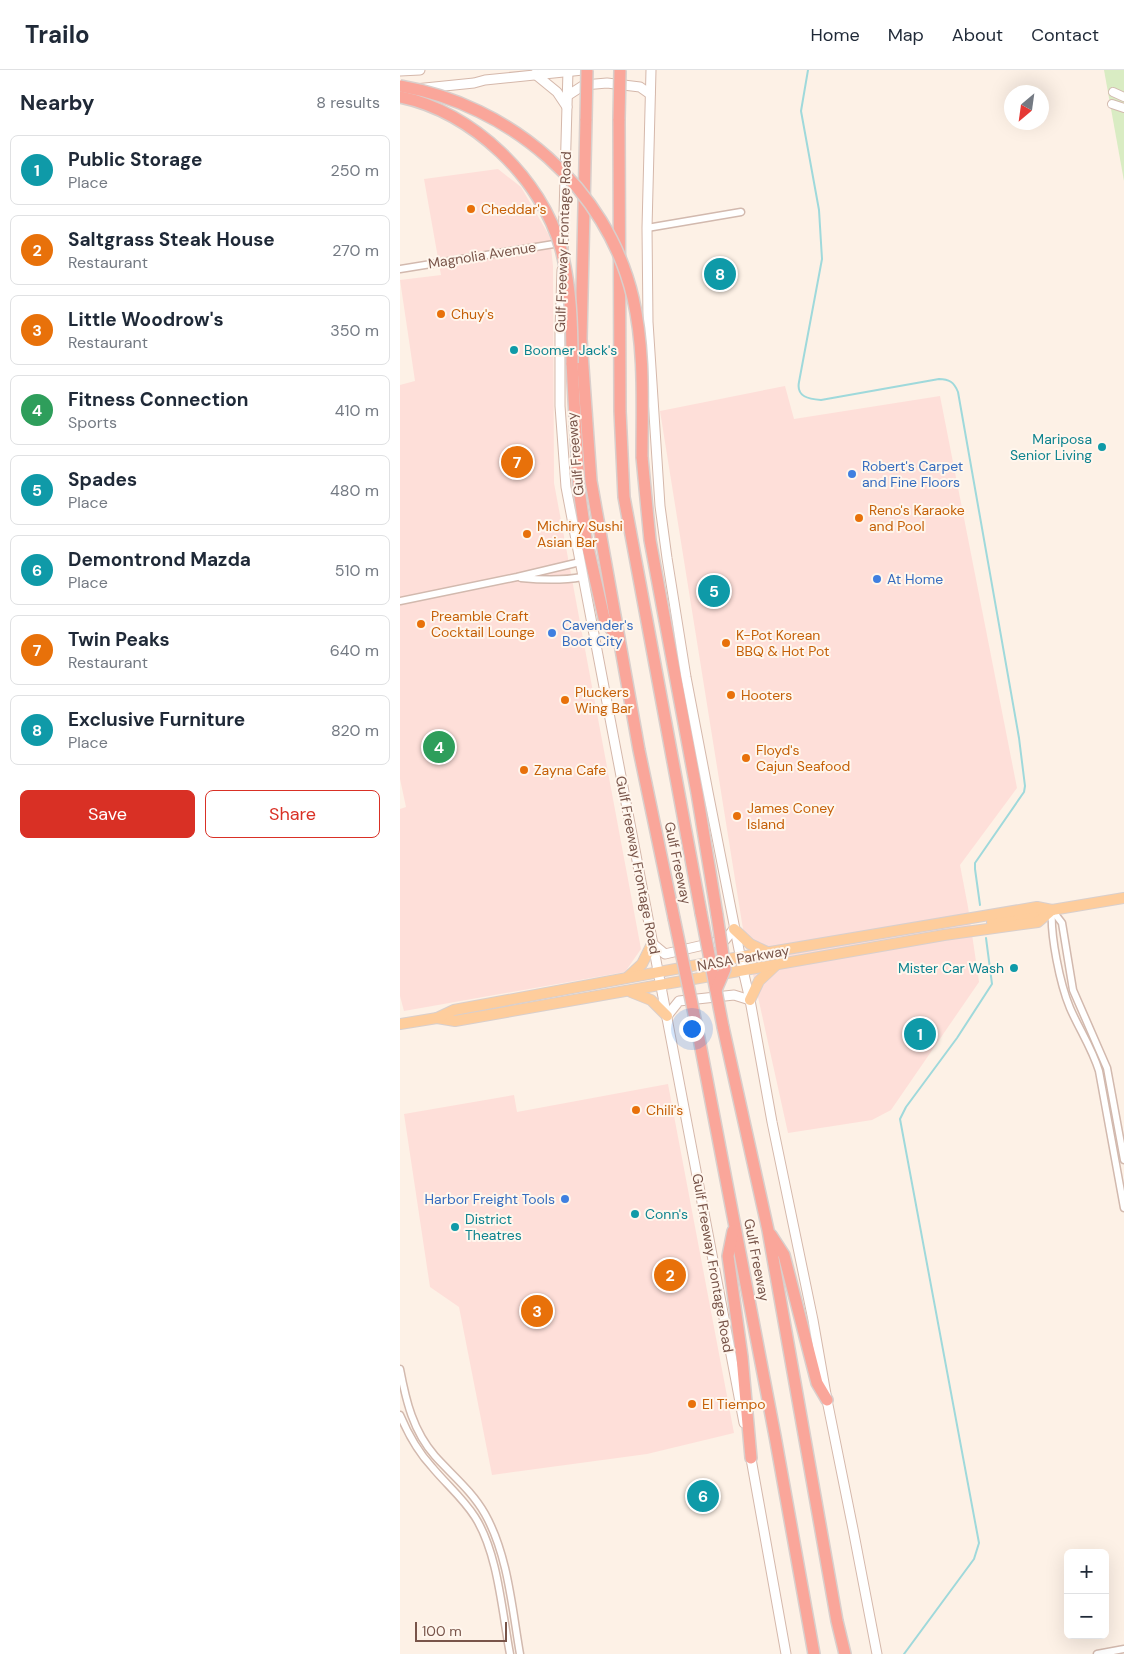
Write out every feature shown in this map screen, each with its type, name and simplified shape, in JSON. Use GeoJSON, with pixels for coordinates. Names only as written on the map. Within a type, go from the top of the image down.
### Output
{"type":"FeatureCollection","features":[{"type":"Feature","properties":{"kind":"highway","name":"Gulf Freeway"},"geometry":{"type":"LineString","coordinates":[[588,70],[581,339],[591,481],[639,750],[698,1033],[814,1649]]}},
{"type":"Feature","properties":{"kind":"highway","name":"Gulf Freeway"},"geometry":{"type":"LineString","coordinates":[[620,70],[620,402],[624,497],[716,990],[768,1230],[837,1622],[845,1654]]}},
{"type":"Feature","properties":{"kind":"highway"},"geometry":{"type":"LineString","coordinates":[[400,86],[449,98],[479,110],[508,126],[536,147],[576,185],[608,232],[622,264],[637,316],[641,352],[642,457],[650,540],[697,793],[725,969],[716,990]]}},
{"type":"Feature","properties":{"kind":"highway"},"geometry":{"type":"LineString","coordinates":[[400,97],[443,112],[487,139],[524,178],[552,224],[561,248],[572,320],[572,362],[579,489],[586,539],[604,618],[621,643]]}},
{"type":"Feature","properties":{"kind":"highway"},"geometry":{"type":"LineString","coordinates":[[735,1225],[728,1256],[742,1357],[751,1458]]}},
{"type":"Feature","properties":{"kind":"highway"},"geometry":{"type":"LineString","coordinates":[[768,1230],[784,1254],[817,1383],[827,1400]]}},
{"type":"Feature","properties":{"kind":"highway"},"geometry":{"type":"LineString","coordinates":[[837,1622],[841,1654]]}},
{"type":"Feature","properties":{"kind":"main road"},"geometry":{"type":"LineString","coordinates":[[400,71],[420,70]]}},
{"type":"Feature","properties":{"kind":"main road"},"geometry":{"type":"LineString","coordinates":[[400,91],[583,70]]}},
{"type":"Feature","properties":{"kind":"main road"},"geometry":{"type":"LineString","coordinates":[[651,70],[647,228],[648,322],[660,506],[686,677],[877,1654]]}},
{"type":"Feature","properties":{"kind":"main road","name":"Gulf Freeway Frontage Road"},"geometry":{"type":"LineString","coordinates":[[568,71],[560,330],[560,406],[566,487],[696,1166],[786,1654]]}},
{"type":"Feature","properties":{"kind":"main road"},"geometry":{"type":"LineString","coordinates":[[535,74],[557,92],[567,107]]}},
{"type":"Feature","properties":{"kind":"main road"},"geometry":{"type":"LineString","coordinates":[[567,96],[584,85],[608,84],[640,86],[650,94]]}},
{"type":"Feature","properties":{"kind":"main road","name":"NASA Parkway"},"geometry":{"type":"LineString","coordinates":[[437,1018],[454,1010],[740,957],[1037,907],[1052,910],[1124,898]]}},
{"type":"Feature","properties":{"kind":"main road","name":"NASA Parkway"},"geometry":{"type":"LineString","coordinates":[[400,1024],[437,1018],[455,1020],[944,935],[1038,922],[1052,910]]}},
{"type":"Feature","properties":{"kind":"main road"},"geometry":{"type":"LineString","coordinates":[[942,922],[944,935]]}},
{"type":"Feature","properties":{"kind":"main road"},"geometry":{"type":"LineString","coordinates":[[627,978],[642,964],[652,944],[665,954],[725,940],[734,929]]}},
{"type":"Feature","properties":{"kind":"main road"},"geometry":{"type":"LineString","coordinates":[[734,929],[750,944],[770,953]]}},
{"type":"Feature","properties":{"kind":"main road"},"geometry":{"type":"LineString","coordinates":[[750,1000],[759,981],[778,964]]}},
{"type":"Feature","properties":{"kind":"main road"},"geometry":{"type":"LineString","coordinates":[[627,991],[651,1000],[667,1016],[680,1002],[734,995],[750,1000]]}},
{"type":"Feature","properties":{"kind":"street"},"geometry":{"type":"LineString","coordinates":[[1114,92],[1124,97]]}},
{"type":"Feature","properties":{"kind":"street"},"geometry":{"type":"LineString","coordinates":[[1112,104],[1124,108]]}},
{"type":"Feature","properties":{"kind":"street"},"geometry":{"type":"LineString","coordinates":[[647,228],[742,212]]}},
{"type":"Feature","properties":{"kind":"street","name":"Magnolia Avenue"},"geometry":{"type":"LineString","coordinates":[[400,269],[563,242]]}},
{"type":"Feature","properties":{"kind":"street"},"geometry":{"type":"LineString","coordinates":[[400,601],[517,578],[580,562]]}},
{"type":"Feature","properties":{"kind":"street"},"geometry":{"type":"LineString","coordinates":[[517,578],[548,581],[582,577]]}},
{"type":"Feature","properties":{"kind":"street"},"geometry":{"type":"LineString","coordinates":[[1052,910],[1062,923],[1074,993],[1107,1068],[1124,1160]]}},
{"type":"Feature","properties":{"kind":"street"},"geometry":{"type":"LineString","coordinates":[[1052,910],[1051,924],[1065,994],[1096,1062],[1102,1083],[1124,1208]]}},
{"type":"Feature","properties":{"kind":"street"},"geometry":{"type":"LineString","coordinates":[[1114,1151],[1123,1150]]}},
{"type":"Feature","properties":{"kind":"street"},"geometry":{"type":"LineString","coordinates":[[400,1369],[405,1395],[415,1426],[434,1455],[458,1479],[479,1505],[493,1529],[502,1554],[520,1654]]}},
{"type":"Feature","properties":{"kind":"street"},"geometry":{"type":"LineString","coordinates":[[400,1415],[408,1434],[422,1455],[476,1519],[487,1543],[495,1574],[510,1654]]}},
{"type":"Feature","properties":{"kind":"street"},"geometry":{"type":"LineString","coordinates":[[450,1486],[458,1479]]}},
{"type":"Feature","properties":{"kind":"street"},"geometry":{"type":"LineString","coordinates":[[495,1574],[505,1572]]}},
{"type":"Feature","properties":{"kind":"street"},"geometry":{"type":"LineString","coordinates":[[508,1644],[518,1643]]}},
{"type":"Feature","properties":{"kind":"street"},"geometry":{"type":"LineString","coordinates":[[1097,1654],[1124,1649]]}},
{"type":"Feature","properties":{"kind":"shaded area"},"geometry":{"type":"Polygon","coordinates":[[[498,169],[521,187],[550,237],[553,266],[554,483],[641,949],[625,972],[404,1011],[400,996],[400,809],[406,807],[400,779],[400,385],[415,381],[400,280],[441,275],[424,179],[498,169]]]}},
{"type":"Feature","properties":{"kind":"shaded area"},"geometry":{"type":"Polygon","coordinates":[[[785,386],[794,419],[940,396],[1017,788],[960,865],[979,982],[891,1110],[872,1120],[788,1133],[743,929],[660,411],[785,386]]]}},
{"type":"Feature","properties":{"kind":"shaded area"},"geometry":{"type":"Polygon","coordinates":[[[668,1084],[734,1433],[647,1454],[492,1475],[459,1307],[430,1287],[404,1114],[514,1095],[517,1112],[668,1084]]]}},
{"type":"Feature","properties":{"kind":"green space"},"geometry":{"type":"Polygon","coordinates":[[[1104,70],[1124,70],[1124,181],[1104,70]]]}},
{"type":"Feature","properties":{"kind":"waterway"},"geometry":{"type":"LineString","coordinates":[[808,70],[801,111],[819,210],[822,259],[799,382],[799,391],[808,398],[821,400],[939,379],[951,382],[958,392],[1019,738],[1025,786],[1024,792],[975,863],[980,905]]}},
{"type":"Feature","properties":{"kind":"waterway"},"geometry":{"type":"LineString","coordinates":[[904,1654],[974,1559],[979,1543],[900,1119],[906,1107],[957,1038],[992,984],[986,938]]}},
{"type":"Feature","properties":{"kind":"place","name":"Cheddar's"},"geometry":{"type":"Point","coordinates":[471,209]}},
{"type":"Feature","properties":{"kind":"place","name":"Exclusive Furniture"},"geometry":{"type":"Point","coordinates":[720,274]}},
{"type":"Feature","properties":{"kind":"place","name":"Chuy's"},"geometry":{"type":"Point","coordinates":[441,314]}},
{"type":"Feature","properties":{"kind":"place","name":"Boomer Jack's"},"geometry":{"type":"Point","coordinates":[514,350]}},
{"type":"Feature","properties":{"kind":"place","name":"Mariposa Senior Living"},"geometry":{"type":"Point","coordinates":[1102,447]}},
{"type":"Feature","properties":{"kind":"place","name":"Twin Peaks"},"geometry":{"type":"Point","coordinates":[517,462]}},
{"type":"Feature","properties":{"kind":"place","name":"Robert's Carpet and Fine Floors"},"geometry":{"type":"Point","coordinates":[852,474]}},
{"type":"Feature","properties":{"kind":"place","name":"Reno's Karaoke and Pool"},"geometry":{"type":"Point","coordinates":[859,518]}},
{"type":"Feature","properties":{"kind":"place","name":"Michiry Sushi Asian Bar"},"geometry":{"type":"Point","coordinates":[527,534]}},
{"type":"Feature","properties":{"kind":"place","name":"At Home"},"geometry":{"type":"Point","coordinates":[877,579]}},
{"type":"Feature","properties":{"kind":"place","name":"Spades"},"geometry":{"type":"Point","coordinates":[714,591]}},
{"type":"Feature","properties":{"kind":"place","name":"Preamble Craft Cocktail Lounge"},"geometry":{"type":"Point","coordinates":[421,624]}},
{"type":"Feature","properties":{"kind":"place","name":"Cavender's Boot City"},"geometry":{"type":"Point","coordinates":[552,633]}},
{"type":"Feature","properties":{"kind":"place","name":"K-Pot Korean BBQ & Hot Pot"},"geometry":{"type":"Point","coordinates":[726,643]}},
{"type":"Feature","properties":{"kind":"place","name":"Hooters"},"geometry":{"type":"Point","coordinates":[731,695]}},
{"type":"Feature","properties":{"kind":"place","name":"Pluckers Wing Bar"},"geometry":{"type":"Point","coordinates":[565,700]}},
{"type":"Feature","properties":{"kind":"place","name":"Fitness Connection"},"geometry":{"type":"Point","coordinates":[439,747]}},
{"type":"Feature","properties":{"kind":"place","name":"Floyd's Cajun Seafood"},"geometry":{"type":"Point","coordinates":[746,758]}},
{"type":"Feature","properties":{"kind":"place","name":"Zayna Cafe"},"geometry":{"type":"Point","coordinates":[524,770]}},
{"type":"Feature","properties":{"kind":"place","name":"James Coney Island"},"geometry":{"type":"Point","coordinates":[737,816]}},
{"type":"Feature","properties":{"kind":"place","name":"Mister Car Wash"},"geometry":{"type":"Point","coordinates":[1014,968]}},
{"type":"Feature","properties":{"kind":"place","name":"Public Storage"},"geometry":{"type":"Point","coordinates":[920,1034]}},
{"type":"Feature","properties":{"kind":"place","name":"Chili's"},"geometry":{"type":"Point","coordinates":[636,1110]}},
{"type":"Feature","properties":{"kind":"place","name":"Harbor Freight Tools"},"geometry":{"type":"Point","coordinates":[565,1199]}},
{"type":"Feature","properties":{"kind":"place","name":"Conn's"},"geometry":{"type":"Point","coordinates":[635,1214]}},
{"type":"Feature","properties":{"kind":"place","name":"District Theatres"},"geometry":{"type":"Point","coordinates":[455,1227]}},
{"type":"Feature","properties":{"kind":"place","name":"Saltgrass Steak House"},"geometry":{"type":"Point","coordinates":[670,1275]}},
{"type":"Feature","properties":{"kind":"place","name":"Little Woodrow's"},"geometry":{"type":"Point","coordinates":[537,1311]}},
{"type":"Feature","properties":{"kind":"place","name":"El Tiempo"},"geometry":{"type":"Point","coordinates":[692,1404]}},
{"type":"Feature","properties":{"kind":"place","name":"Demontrond Mazda"},"geometry":{"type":"Point","coordinates":[703,1496]}}]}
